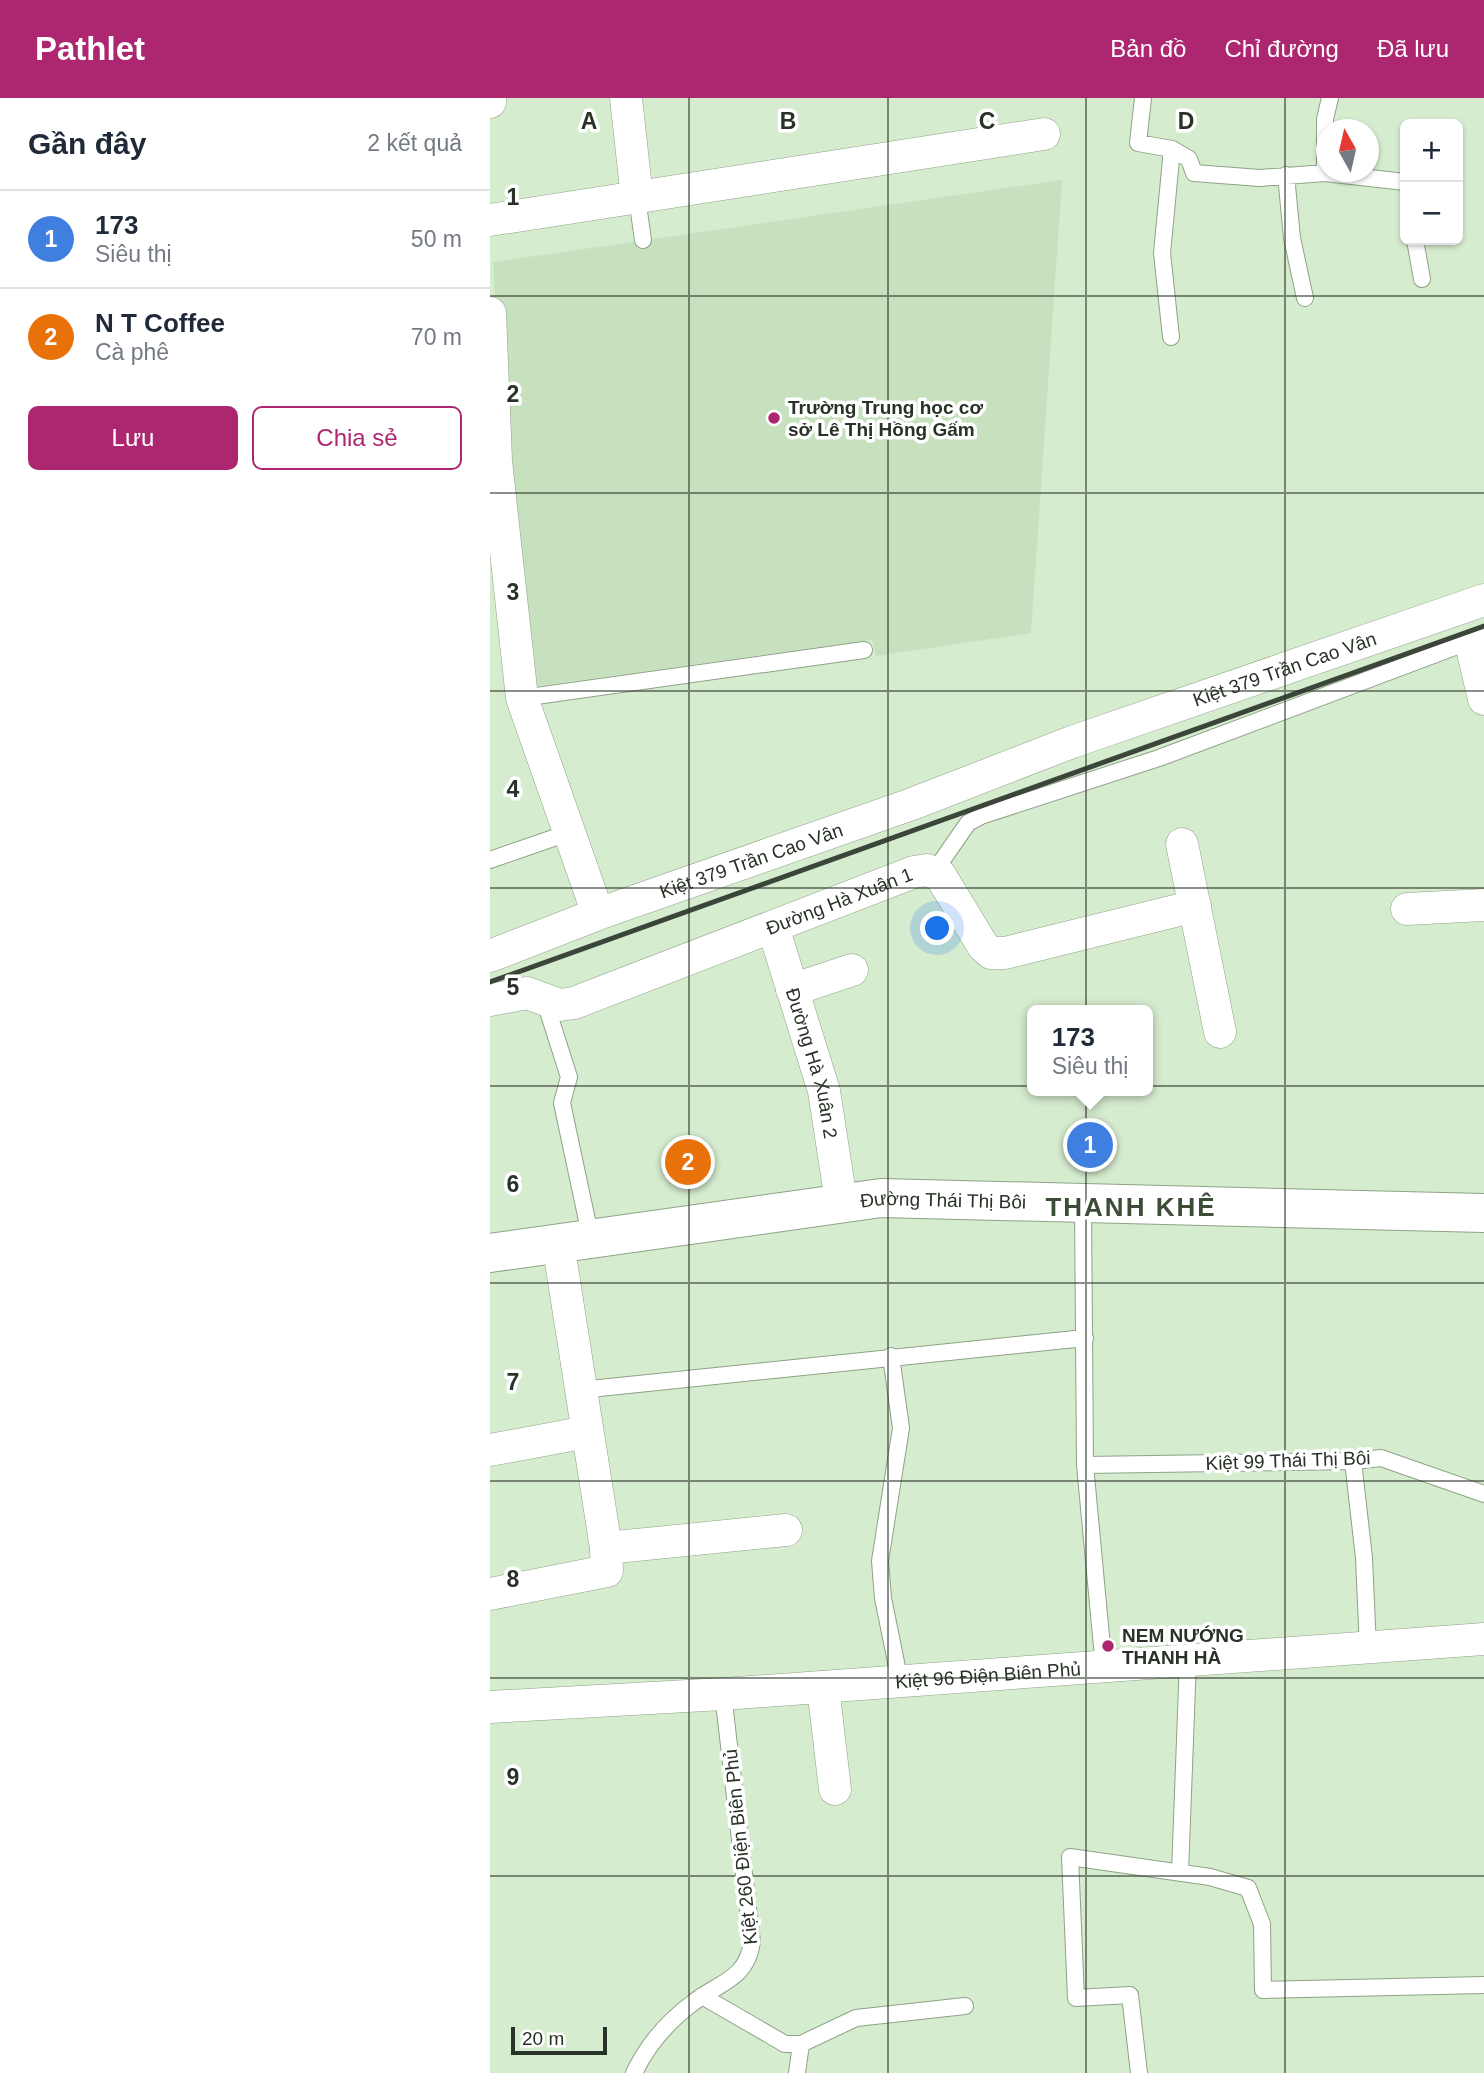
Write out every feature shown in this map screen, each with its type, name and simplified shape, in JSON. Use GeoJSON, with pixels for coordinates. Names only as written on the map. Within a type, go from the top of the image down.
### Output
{"type":"FeatureCollection","features":[{"type":"Feature","properties":{"kind":"street"},"geometry":{"type":"LineString","coordinates":[[626,98],[638,198]]}},
{"type":"Feature","properties":{"kind":"street"},"geometry":{"type":"LineString","coordinates":[[490,220],[1044,134]]}},
{"type":"Feature","properties":{"kind":"street"},"geometry":{"type":"LineString","coordinates":[[490,313],[493,461],[522,698],[598,914]]}},
{"type":"Feature","properties":{"kind":"street","name":"Kiệt 379 Trần Cao Vân"},"geometry":{"type":"LineString","coordinates":[[490,956],[598,914],[912,804],[1072,743],[1484,600]]}},
{"type":"Feature","properties":{"kind":"street"},"geometry":{"type":"LineString","coordinates":[[1478,642],[1484,699]]}},
{"type":"Feature","properties":{"kind":"street"},"geometry":{"type":"LineString","coordinates":[[1182,845],[1220,1032]]}},
{"type":"Feature","properties":{"kind":"street","name":"Đường Hà Xuân 1"},"geometry":{"type":"LineString","coordinates":[[560,1002],[773,927],[914,872],[928,870],[940,875],[983,946],[991,953],[1004,953],[1195,906]]}},
{"type":"Feature","properties":{"kind":"street"},"geometry":{"type":"LineString","coordinates":[[1407,909],[1484,905]]}},
{"type":"Feature","properties":{"kind":"street","name":"Đường Hà Xuân 2"},"geometry":{"type":"LineString","coordinates":[[773,927],[824,1091],[841,1201]]}},
{"type":"Feature","properties":{"kind":"street"},"geometry":{"type":"LineString","coordinates":[[792,990],[852,970]]}},
{"type":"Feature","properties":{"kind":"street"},"geometry":{"type":"LineString","coordinates":[[490,1000],[512,993],[527,993],[560,1002]]}},
{"type":"Feature","properties":{"kind":"street","name":"Đường Thái Thị Bôi"},"geometry":{"type":"LineString","coordinates":[[490,1253],[841,1201],[881,1198],[1484,1213]]}},
{"type":"Feature","properties":{"kind":"street"},"geometry":{"type":"LineString","coordinates":[[490,1594],[607,1571],[606,1548],[580,1390],[574,1241]]}},
{"type":"Feature","properties":{"kind":"street"},"geometry":{"type":"LineString","coordinates":[[490,1450],[587,1432]]}},
{"type":"Feature","properties":{"kind":"street"},"geometry":{"type":"LineString","coordinates":[[606,1548],[786,1530]]}},
{"type":"Feature","properties":{"kind":"street","name":"Kiệt 96 Điện Biên Phủ"},"geometry":{"type":"LineString","coordinates":[[490,1707],[901,1682],[1484,1639]]}},
{"type":"Feature","properties":{"kind":"street"},"geometry":{"type":"LineString","coordinates":[[823,1687],[835,1789]]}},
{"type":"Feature","properties":{"kind":"lane"},"geometry":{"type":"LineString","coordinates":[[1143,98],[1138,143],[1172,149],[1189,159],[1194,173],[1260,178],[1316,173]]}},
{"type":"Feature","properties":{"kind":"lane"},"geometry":{"type":"LineString","coordinates":[[1325,119],[1330,98]]}},
{"type":"Feature","properties":{"kind":"lane"},"geometry":{"type":"LineString","coordinates":[[1171,337],[1162,253],[1172,149]]}},
{"type":"Feature","properties":{"kind":"lane"},"geometry":{"type":"LineString","coordinates":[[1286,175],[1292,238],[1305,298]]}},
{"type":"Feature","properties":{"kind":"lane"},"geometry":{"type":"LineString","coordinates":[[1379,180],[1400,181]]}},
{"type":"Feature","properties":{"kind":"lane"},"geometry":{"type":"LineString","coordinates":[[638,198],[643,240]]}},
{"type":"Feature","properties":{"kind":"lane"},"geometry":{"type":"LineString","coordinates":[[1416,245],[1422,279]]}},
{"type":"Feature","properties":{"kind":"lane"},"geometry":{"type":"LineString","coordinates":[[934,872],[968,823],[981,816],[1159,758],[1478,642]]}},
{"type":"Feature","properties":{"kind":"lane"},"geometry":{"type":"LineString","coordinates":[[522,698],[864,650]]}},
{"type":"Feature","properties":{"kind":"lane"},"geometry":{"type":"LineString","coordinates":[[490,860],[568,833]]}},
{"type":"Feature","properties":{"kind":"lane"},"geometry":{"type":"LineString","coordinates":[[560,1002],[569,1077],[562,1103],[574,1241]]}},
{"type":"Feature","properties":{"kind":"lane"},"geometry":{"type":"LineString","coordinates":[[1083,1203],[1085,1465],[1104,1668]]}},
{"type":"Feature","properties":{"kind":"lane"},"geometry":{"type":"LineString","coordinates":[[580,1390],[1084,1338]]}},
{"type":"Feature","properties":{"kind":"lane"},"geometry":{"type":"LineString","coordinates":[[891,1356],[901,1428],[880,1561],[883,1598],[901,1682]]}},
{"type":"Feature","properties":{"kind":"lane","name":"Kiệt 99 Thái Thị Bôi"},"geometry":{"type":"LineString","coordinates":[[1085,1465],[1353,1461],[1381,1458],[1484,1494]]}},
{"type":"Feature","properties":{"kind":"lane"},"geometry":{"type":"LineString","coordinates":[[1353,1461],[1364,1558],[1368,1648]]}},
{"type":"Feature","properties":{"kind":"lane"},"geometry":{"type":"LineString","coordinates":[[1180,1872],[1188,1660]]}},
{"type":"Feature","properties":{"kind":"lane","name":"Kiệt 260 Điện Biên Phủ"},"geometry":{"type":"LineString","coordinates":[[634,2073],[648,2045],[702,1996],[741,1972],[750,1960],[752,1942],[723,1694]]}},
{"type":"Feature","properties":{"kind":"lane"},"geometry":{"type":"LineString","coordinates":[[1139,2073],[1130,1996],[1076,1998],[1070,1857],[1180,1872],[1248,1888],[1262,1924],[1263,1990],[1484,1985]]}},
{"type":"Feature","properties":{"kind":"lane"},"geometry":{"type":"LineString","coordinates":[[702,1996],[785,2044],[802,2044],[856,2018],[965,2006]]}},
{"type":"Feature","properties":{"kind":"lane"},"geometry":{"type":"LineString","coordinates":[[797,2073],[802,2044]]}},
{"type":"Feature","properties":{"kind":"shaded area","name":"Trường Trung học cơ sở Lê Thị Hồng Gấm"},"geometry":{"type":"Polygon","coordinates":[[[1062,180],[1031,633],[876,656],[872,640],[537,686],[525,673],[504,461],[493,262],[1062,180]]]}},
{"type":"Feature","properties":{"kind":"railway"},"geometry":{"type":"LineString","coordinates":[[490,982],[1484,626]]}},
{"type":"Feature","properties":{"kind":"place","name":"Trường Trung học cơ sở Lê Thị Hồng Gấm"},"geometry":{"type":"Point","coordinates":[774,418]}},
{"type":"Feature","properties":{"kind":"place","name":"173"},"geometry":{"type":"Point","coordinates":[1090,1145]}},
{"type":"Feature","properties":{"kind":"place","name":"N T Coffee"},"geometry":{"type":"Point","coordinates":[688,1162]}},
{"type":"Feature","properties":{"kind":"place","name":"NEM NƯỚNG THANH HÀ"},"geometry":{"type":"Point","coordinates":[1108,1646]}},
{"type":"Feature","properties":{"kind":"district","name":"THANH KHÊ"},"geometry":{"type":"Point","coordinates":[1131,1207]}}]}
